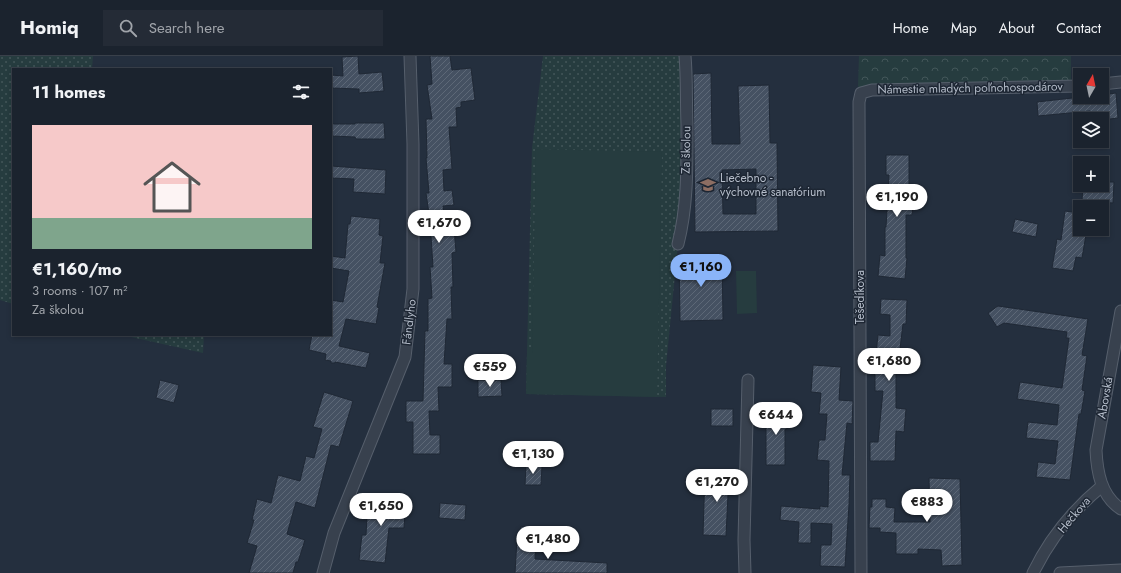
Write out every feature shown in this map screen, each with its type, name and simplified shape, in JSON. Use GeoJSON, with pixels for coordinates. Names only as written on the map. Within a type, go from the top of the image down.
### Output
{"type":"FeatureCollection","features":[{"type":"Feature","properties":{"kind":"street","name":"Fándlyho"},"geometry":{"type":"LineString","coordinates":[[324,573],[334,533],[405,357],[413,289],[413,144],[410,56]]}},
{"type":"Feature","properties":{"kind":"street","name":"Za školou"},"geometry":{"type":"LineString","coordinates":[[678,244],[686,195],[687,119],[685,56]]}},
{"type":"Feature","properties":{"kind":"street"},"geometry":{"type":"LineString","coordinates":[[1109,83],[1121,82]]}},
{"type":"Feature","properties":{"kind":"street","name":"Námestie mladých poľnohospodárov"},"geometry":{"type":"LineString","coordinates":[[861,93],[872,90],[1073,86]]}},
{"type":"Feature","properties":{"kind":"street","name":"Tešedíkova"},"geometry":{"type":"LineString","coordinates":[[861,93],[859,102],[861,573]]}},
{"type":"Feature","properties":{"kind":"street","name":"Abovská"},"geometry":{"type":"LineString","coordinates":[[1102,486],[1096,464],[1098,437],[1121,311]]}},
{"type":"Feature","properties":{"kind":"street"},"geometry":{"type":"LineString","coordinates":[[745,573],[744,540],[748,380]]}},
{"type":"Feature","properties":{"kind":"street","name":"Hečkova"},"geometry":{"type":"LineString","coordinates":[[1033,573],[1040,558],[1071,516],[1087,498],[1102,486],[1115,505],[1121,509]]}},
{"type":"Feature","properties":{"kind":"street"},"geometry":{"type":"LineString","coordinates":[[1060,573],[1121,570]]}},
{"type":"Feature","properties":{"kind":"green space"},"geometry":{"type":"Polygon","coordinates":[[[0,56],[93,56],[92,68],[12,68],[12,304],[0,300],[0,56]]]}},
{"type":"Feature","properties":{"kind":"green space"},"geometry":{"type":"Polygon","coordinates":[[[543,56],[685,56],[686,70],[678,244],[666,366],[666,397],[526,394],[532,148],[543,56]]]}},
{"type":"Feature","properties":{"kind":"green space"},"geometry":{"type":"Polygon","coordinates":[[[859,56],[1071,56],[1071,87],[861,93],[858,86],[859,56]]]}},
{"type":"Feature","properties":{"kind":"green space"},"geometry":{"type":"Polygon","coordinates":[[[536,149],[662,152],[657,397],[526,394],[527,353],[532,353],[536,149]]]}},
{"type":"Feature","properties":{"kind":"green space"},"geometry":{"type":"Polygon","coordinates":[[[736,271],[756,271],[757,313],[737,314],[736,271]]]}},
{"type":"Feature","properties":{"kind":"green space"},"geometry":{"type":"Polygon","coordinates":[[[126,336],[204,336],[203,353],[126,336]]]}},
{"type":"Feature","properties":{"kind":"building"},"geometry":{"type":"Polygon","coordinates":[[[358,56],[359,74],[382,72],[384,91],[359,93],[359,89],[332,88],[332,75],[343,76],[342,57],[358,56]]]}},
{"type":"Feature","properties":{"kind":"building"},"geometry":{"type":"Polygon","coordinates":[[[430,56],[450,56],[452,70],[471,68],[475,100],[461,102],[461,107],[456,108],[457,127],[449,127],[452,169],[443,170],[444,191],[452,190],[454,205],[443,206],[446,229],[454,228],[456,252],[452,253],[452,319],[447,319],[444,364],[452,364],[452,387],[438,387],[439,411],[429,411],[430,435],[440,435],[440,454],[413,454],[413,422],[406,422],[406,401],[423,401],[425,331],[428,331],[428,299],[432,298],[430,267],[433,267],[430,221],[426,193],[429,193],[426,158],[426,119],[432,119],[427,85],[432,84],[430,56]]]}},
{"type":"Feature","properties":{"kind":"building","name":"Liečebno - výchovné sanatórium"},"geometry":{"type":"Polygon","coordinates":[[[711,73],[712,144],[740,144],[738,86],[769,85],[770,143],[777,143],[778,231],[695,232],[693,74],[711,73]],[[756,169],[722,170],[723,214],[756,214],[756,169]]]}},
{"type":"Feature","properties":{"kind":"building"},"geometry":{"type":"Polygon","coordinates":[[[1116,93],[1118,118],[1109,119],[1109,112],[1090,111],[1038,116],[1037,102],[1073,98],[1073,104],[1109,104],[1109,94],[1116,93]]]}},
{"type":"Feature","properties":{"kind":"building"},"geometry":{"type":"Polygon","coordinates":[[[384,123],[385,139],[356,139],[355,137],[332,136],[332,124],[384,123]]]}},
{"type":"Feature","properties":{"kind":"building"},"geometry":{"type":"Polygon","coordinates":[[[886,155],[909,155],[909,196],[914,196],[912,215],[906,215],[907,258],[905,279],[878,276],[880,255],[885,256],[885,227],[889,175],[886,175],[886,155]]]}},
{"type":"Feature","properties":{"kind":"building"},"geometry":{"type":"Polygon","coordinates":[[[332,166],[386,170],[385,194],[353,192],[354,179],[332,178],[332,166]]]}},
{"type":"Feature","properties":{"kind":"building"},"geometry":{"type":"Polygon","coordinates":[[[1109,182],[1114,182],[1113,203],[1109,203],[1109,200],[1082,200],[1083,192],[1109,192],[1109,182]]]}},
{"type":"Feature","properties":{"kind":"building"},"geometry":{"type":"Polygon","coordinates":[[[1065,211],[1073,212],[1073,236],[1086,236],[1082,258],[1076,257],[1073,271],[1052,268],[1057,239],[1061,240],[1065,211]]]}},
{"type":"Feature","properties":{"kind":"building"},"geometry":{"type":"Polygon","coordinates":[[[351,216],[380,219],[379,235],[383,236],[380,263],[385,263],[377,307],[379,308],[376,324],[346,319],[339,346],[370,353],[366,368],[335,362],[331,363],[331,361],[325,360],[326,354],[309,350],[312,336],[332,336],[332,300],[343,302],[349,271],[332,268],[332,256],[345,258],[348,224],[350,224],[351,216]]]}},
{"type":"Feature","properties":{"kind":"building"},"geometry":{"type":"Polygon","coordinates":[[[1015,219],[1038,224],[1036,237],[1012,232],[1015,219]]]}},
{"type":"Feature","properties":{"kind":"building"},"geometry":{"type":"Polygon","coordinates":[[[679,256],[722,256],[723,320],[680,321],[679,256]]]}},
{"type":"Feature","properties":{"kind":"building"},"geometry":{"type":"Polygon","coordinates":[[[881,299],[907,300],[906,324],[903,324],[899,357],[896,356],[896,408],[906,409],[904,432],[896,431],[895,461],[870,461],[870,442],[878,442],[883,391],[875,391],[875,363],[878,335],[890,336],[890,315],[880,314],[881,299]]]}},
{"type":"Feature","properties":{"kind":"building"},"geometry":{"type":"Polygon","coordinates":[[[998,306],[1088,319],[1082,355],[1087,356],[1082,390],[1085,391],[1081,414],[1079,414],[1070,480],[1036,477],[1038,462],[1055,464],[1058,441],[1026,438],[1028,422],[1057,425],[1059,405],[1017,399],[1020,382],[1062,388],[1069,338],[1066,338],[1067,332],[1004,323],[997,327],[988,313],[998,306]]]}},
{"type":"Feature","properties":{"kind":"building"},"geometry":{"type":"Polygon","coordinates":[[[813,365],[841,367],[839,400],[853,401],[852,424],[847,423],[842,475],[850,475],[845,567],[820,566],[821,545],[831,545],[832,524],[811,523],[811,543],[798,543],[799,522],[780,520],[781,506],[820,509],[820,506],[828,507],[829,461],[817,460],[819,440],[825,440],[827,414],[819,414],[821,393],[811,392],[813,365]]]}},
{"type":"Feature","properties":{"kind":"building"},"geometry":{"type":"Polygon","coordinates":[[[160,380],[179,385],[174,403],[156,398],[160,380]]]}},
{"type":"Feature","properties":{"kind":"building"},"geometry":{"type":"Polygon","coordinates":[[[478,380],[501,380],[502,396],[478,397],[478,380]]]}},
{"type":"Feature","properties":{"kind":"building"},"geometry":{"type":"Polygon","coordinates":[[[324,392],[353,401],[339,447],[331,445],[315,508],[296,502],[287,534],[305,540],[298,562],[296,562],[293,573],[249,573],[257,546],[247,543],[254,520],[252,520],[257,499],[271,503],[278,475],[300,481],[306,456],[314,458],[322,429],[313,427],[324,392]]]}},
{"type":"Feature","properties":{"kind":"building"},"geometry":{"type":"Polygon","coordinates":[[[711,409],[733,409],[733,426],[711,426],[711,409]]]}},
{"type":"Feature","properties":{"kind":"building"},"geometry":{"type":"Polygon","coordinates":[[[766,409],[788,409],[787,429],[785,429],[785,465],[766,465],[766,409]]]}},
{"type":"Feature","properties":{"kind":"building"},"geometry":{"type":"Polygon","coordinates":[[[526,465],[542,466],[541,485],[525,485],[526,465]]]}},
{"type":"Feature","properties":{"kind":"building"},"geometry":{"type":"Polygon","coordinates":[[[705,472],[733,473],[733,495],[728,495],[726,536],[703,535],[705,472]]]}},
{"type":"Feature","properties":{"kind":"building"},"geometry":{"type":"Polygon","coordinates":[[[929,478],[960,479],[962,565],[942,566],[941,550],[918,549],[918,554],[896,554],[896,533],[880,532],[880,528],[869,528],[872,499],[886,499],[886,507],[895,508],[894,522],[930,522],[929,478]]]}},
{"type":"Feature","properties":{"kind":"building"},"geometry":{"type":"Polygon","coordinates":[[[368,498],[406,500],[404,528],[389,528],[385,563],[359,560],[362,535],[366,535],[368,498]]]}},
{"type":"Feature","properties":{"kind":"building"},"geometry":{"type":"Polygon","coordinates":[[[440,503],[466,505],[465,520],[439,518],[440,503]]]}},
{"type":"Feature","properties":{"kind":"building"},"geometry":{"type":"Polygon","coordinates":[[[521,526],[536,531],[535,559],[607,563],[607,573],[515,573],[517,539],[521,540],[521,526]]]}},
{"type":"Feature","properties":{"kind":"place","name":"Liečebno - výchovné sanatórium"},"geometry":{"type":"Point","coordinates":[708,185]}}]}
